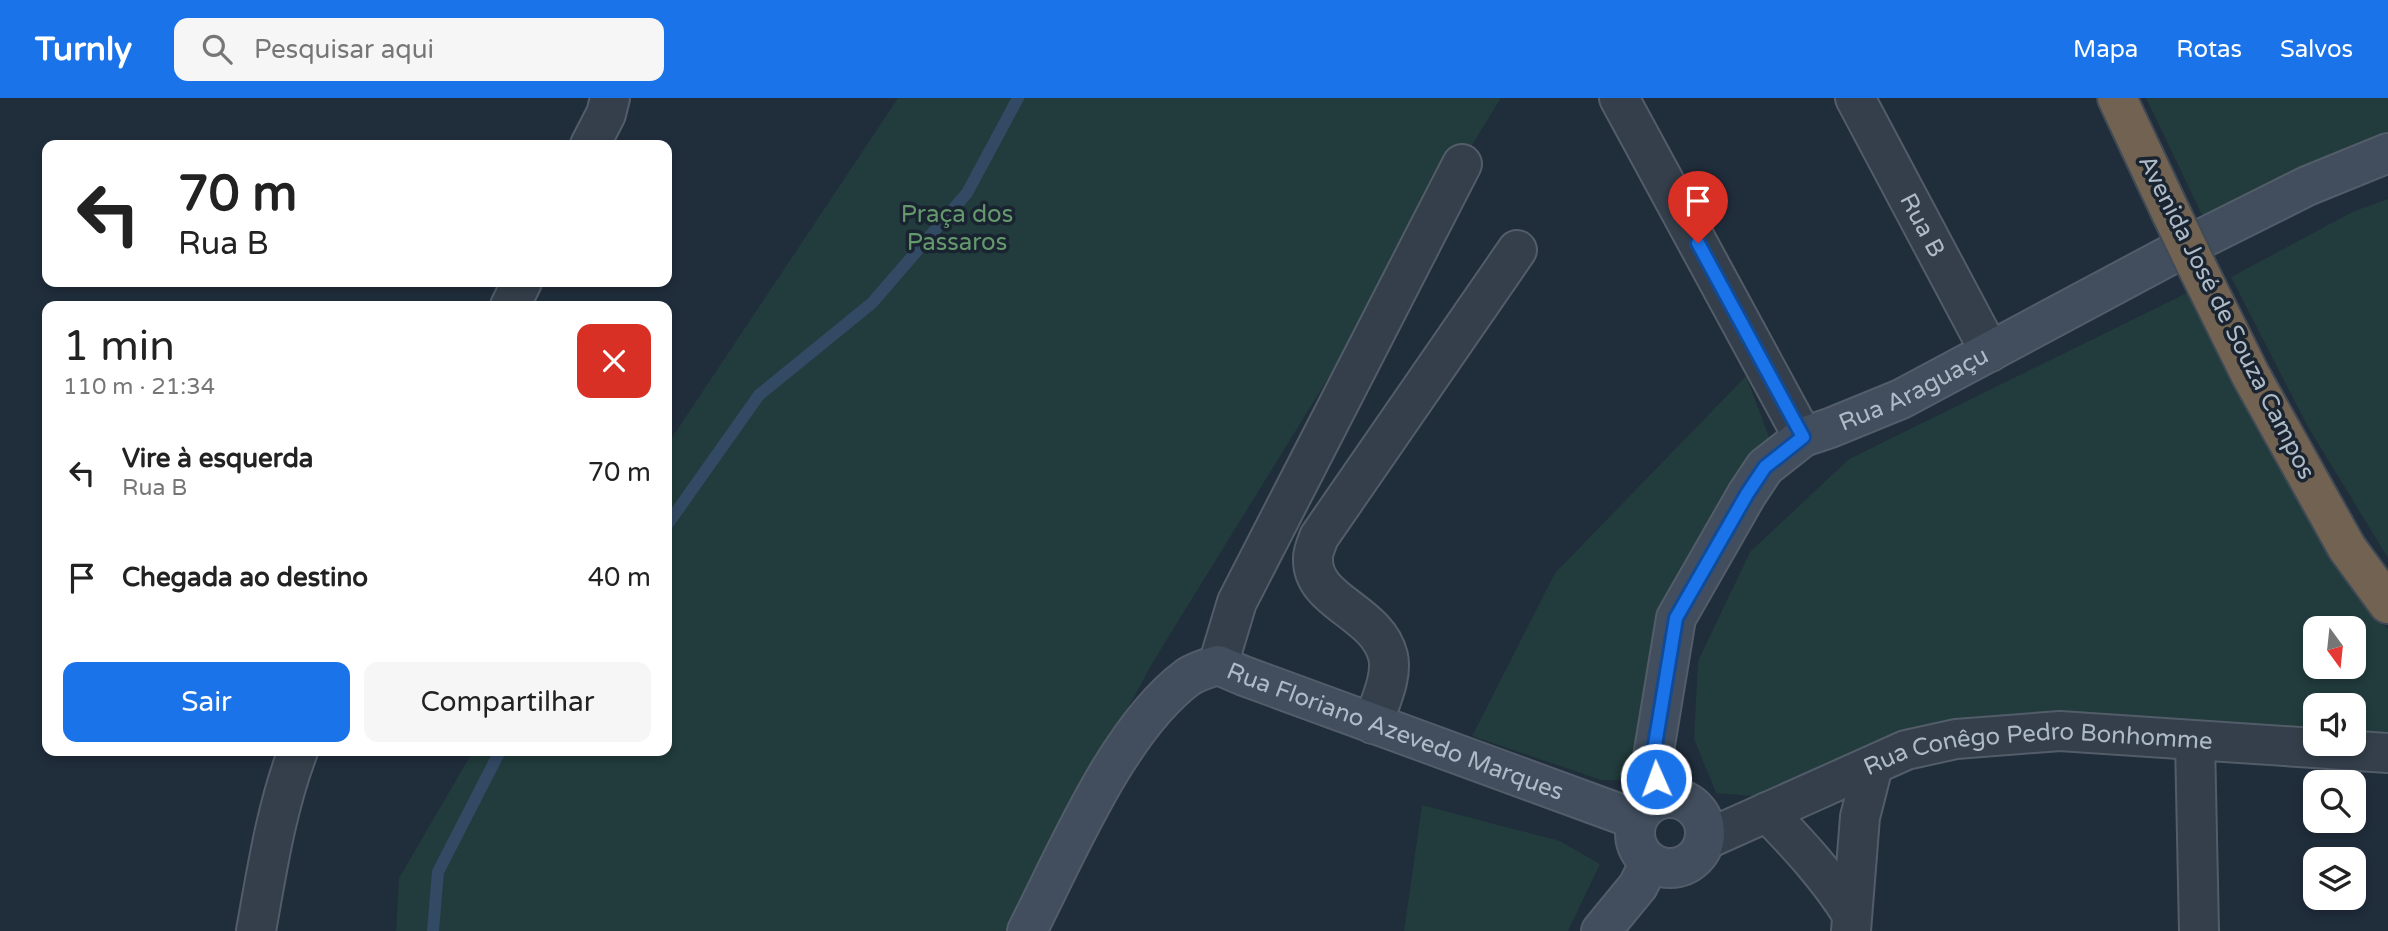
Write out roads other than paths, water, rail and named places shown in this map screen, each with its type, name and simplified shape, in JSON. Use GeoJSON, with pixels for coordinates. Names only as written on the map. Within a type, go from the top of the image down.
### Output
{"type":"FeatureCollection","features":[{"type":"Feature","properties":{"kind":"highway","name":"Avenida José de Souza Campos"},"geometry":{"type":"LineString","coordinates":[[2117,98],[2250,374],[2340,536],[2388,604]]}},
{"type":"Feature","properties":{"kind":"main road","name":"Rua Araguaçu"},"geometry":{"type":"LineString","coordinates":[[1650,809],[1652,763],[1676,618],[1765,467],[1803,437],[1901,399],[2187,246],[2283,198],[2388,153]]}},
{"type":"Feature","properties":{"kind":"main road","name":"Rua Floriano Azevedo Marques"},"geometry":{"type":"LineString","coordinates":[[1027,931],[1111,768],[1169,693],[1191,675],[1218,665],[1373,724],[1650,809]]}},
{"type":"Feature","properties":{"kind":"main road"},"geometry":{"type":"LineString","coordinates":[[1676,798],[1696,808],[1702,818],[1705,840],[1693,860],[1683,866],[1661,867],[1641,854],[1634,831],[1650,809],[1676,798]]}},
{"type":"Feature","properties":{"kind":"main road"},"geometry":{"type":"LineString","coordinates":[[1601,931],[1638,886],[1650,862]]}},
{"type":"Feature","properties":{"kind":"street"},"geometry":{"type":"LineString","coordinates":[[593,140],[606,114],[610,98]]}},
{"type":"Feature","properties":{"kind":"street"},"geometry":{"type":"LineString","coordinates":[[1619,98],[1803,437]]}},
{"type":"Feature","properties":{"kind":"street","name":"Rua B"},"geometry":{"type":"LineString","coordinates":[[1855,98],[1990,352]]}},
{"type":"Feature","properties":{"kind":"street"},"geometry":{"type":"LineString","coordinates":[[1218,665],[1237,602],[1462,164]]}},
{"type":"Feature","properties":{"kind":"street"},"geometry":{"type":"LineString","coordinates":[[1373,724],[1388,674],[1388,657],[1380,637],[1368,623],[1325,591],[1315,573],[1312,556],[1320,537],[1517,250]]}},
{"type":"Feature","properties":{"kind":"street","name":"Rua Conêgo Pedro Bonhomme"},"geometry":{"type":"LineString","coordinates":[[1705,840],[1906,750],[1955,739],[2060,731],[2388,753]]}},
{"type":"Feature","properties":{"kind":"street"},"geometry":{"type":"LineString","coordinates":[[2195,742],[2199,931]]}},
{"type":"Feature","properties":{"kind":"street"},"geometry":{"type":"LineString","coordinates":[[256,931],[273,839],[296,756]]}},
{"type":"Feature","properties":{"kind":"street"},"geometry":{"type":"LineString","coordinates":[[1851,922],[1860,817],[1874,766]]}},
{"type":"Feature","properties":{"kind":"street"},"geometry":{"type":"LineString","coordinates":[[1767,812],[1809,854],[1835,887],[1851,922]]}},
{"type":"Feature","properties":{"kind":"waterway"},"geometry":{"type":"LineString","coordinates":[[672,518],[759,395],[872,303],[967,193],[1018,98]]}},
{"type":"Feature","properties":{"kind":"waterway"},"geometry":{"type":"LineString","coordinates":[[433,931],[438,872],[497,756]]}},
{"type":"Feature","properties":{"kind":"park label","name":"Praça dos Passaros"},"geometry":{"type":"Point","coordinates":[957,228]}}]}
